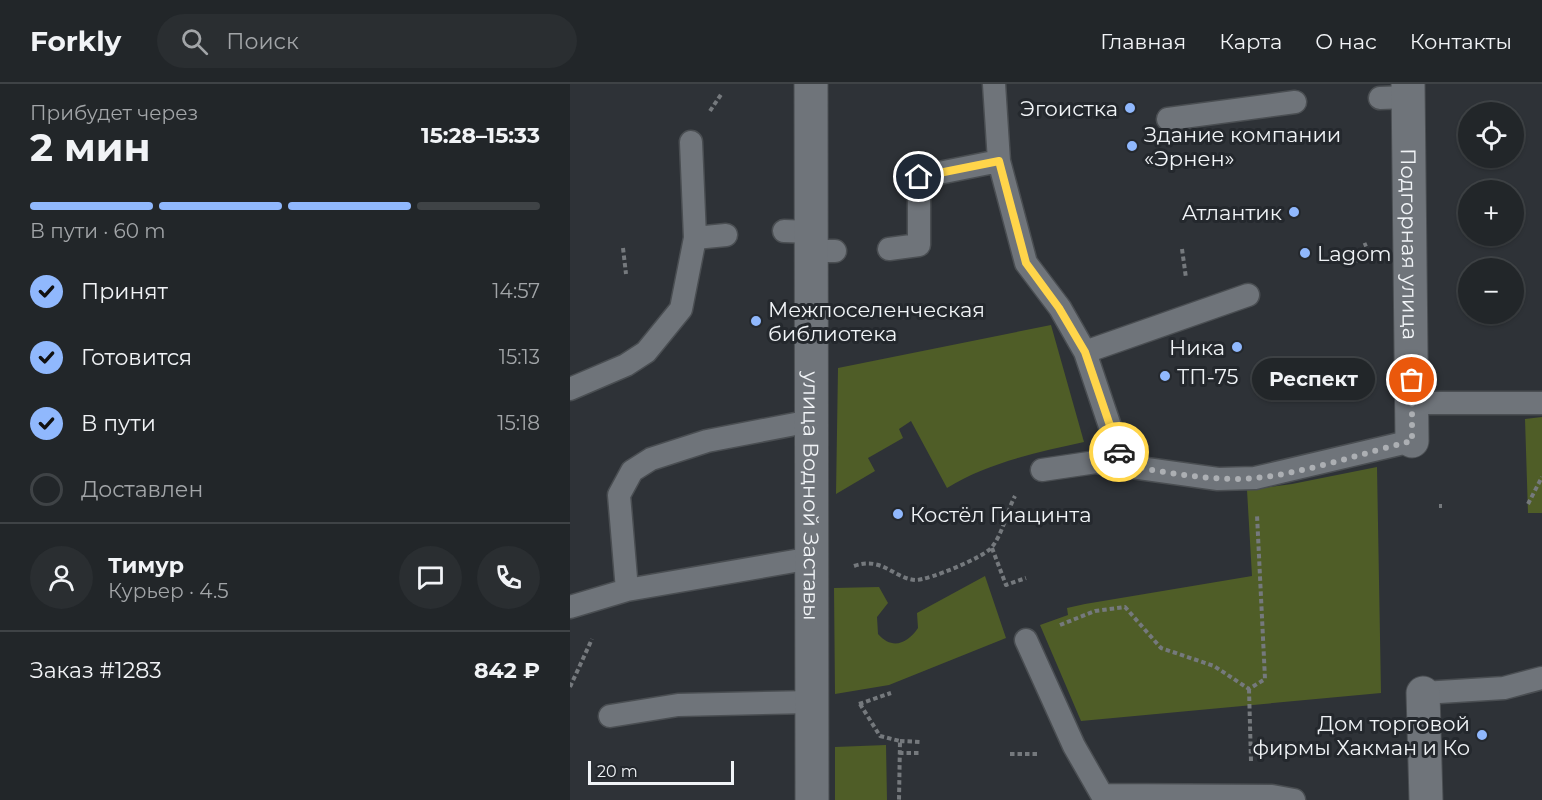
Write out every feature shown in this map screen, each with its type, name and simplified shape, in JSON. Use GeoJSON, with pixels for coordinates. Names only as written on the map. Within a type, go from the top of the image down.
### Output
{"type":"FeatureCollection","features":[{"type":"Feature","properties":{"kind":"street","name":"улица Водной Заставы"},"geometry":{"type":"LineString","coordinates":[[811,84],[812,800]]}},
{"type":"Feature","properties":{"kind":"street","name":"Подгорная улица"},"geometry":{"type":"LineString","coordinates":[[1399,93],[1413,403],[1412,441]]}},
{"type":"Feature","properties":{"kind":"street"},"geometry":{"type":"LineString","coordinates":[[1423,693],[1426,800]]}},
{"type":"Feature","properties":{"kind":"lane"},"geometry":{"type":"LineString","coordinates":[[994,84],[999,161],[1026,263],[1059,308],[1085,352],[1123,465]]}},
{"type":"Feature","properties":{"kind":"lane"},"geometry":{"type":"LineString","coordinates":[[1168,119],[1295,102]]}},
{"type":"Feature","properties":{"kind":"lane"},"geometry":{"type":"LineString","coordinates":[[570,389],[626,365],[646,352],[681,309],[695,238],[691,142]]}},
{"type":"Feature","properties":{"kind":"lane"},"geometry":{"type":"LineString","coordinates":[[890,249],[919,245],[919,177],[999,161]]}},
{"type":"Feature","properties":{"kind":"lane"},"geometry":{"type":"LineString","coordinates":[[695,238],[726,235]]}},
{"type":"Feature","properties":{"kind":"lane"},"geometry":{"type":"LineString","coordinates":[[1085,352],[1248,295]]}},
{"type":"Feature","properties":{"kind":"lane"},"geometry":{"type":"LineString","coordinates":[[1413,403],[1542,403]]}},
{"type":"Feature","properties":{"kind":"lane"},"geometry":{"type":"LineString","coordinates":[[627,590],[619,495],[632,471],[651,459],[707,441],[811,421]]}},
{"type":"Feature","properties":{"kind":"lane"},"geometry":{"type":"LineString","coordinates":[[1042,470],[1096,462],[1218,478],[1255,478],[1412,441]]}},
{"type":"Feature","properties":{"kind":"lane"},"geometry":{"type":"LineString","coordinates":[[570,606],[627,590],[812,564]]}},
{"type":"Feature","properties":{"kind":"lane"},"geometry":{"type":"LineString","coordinates":[[1026,640],[1074,746],[1102,795],[1272,796],[1294,800]]}},
{"type":"Feature","properties":{"kind":"lane"},"geometry":{"type":"LineString","coordinates":[[1423,693],[1504,688],[1542,678]]}},
{"type":"Feature","properties":{"kind":"lane"},"geometry":{"type":"LineString","coordinates":[[610,716],[678,705],[812,702]]}},
{"type":"Feature","properties":{"kind":"path"},"geometry":{"type":"LineString","coordinates":[[623,248],[626,274]]}},
{"type":"Feature","properties":{"kind":"path"},"geometry":{"type":"LineString","coordinates":[[1182,249],[1187,283]]}},
{"type":"Feature","properties":{"kind":"path"},"geometry":{"type":"LineString","coordinates":[[1356,261],[1365,258]]}},
{"type":"Feature","properties":{"kind":"path"},"geometry":{"type":"LineString","coordinates":[[812,564],[835,570],[863,563],[882,565],[916,580],[950,570],[992,548],[1014,497],[1024,483],[1042,470]]}},
{"type":"Feature","properties":{"kind":"path"},"geometry":{"type":"LineString","coordinates":[[1528,504],[1542,477]]}},
{"type":"Feature","properties":{"kind":"path"},"geometry":{"type":"LineString","coordinates":[[1249,690],[1265,679],[1255,478]]}},
{"type":"Feature","properties":{"kind":"path"},"geometry":{"type":"LineString","coordinates":[[992,548],[1006,585],[1026,578]]}},
{"type":"Feature","properties":{"kind":"path"},"geometry":{"type":"LineString","coordinates":[[1073,619],[1095,611],[1125,607],[1161,648],[1214,666],[1249,690]]}},
{"type":"Feature","properties":{"kind":"path"},"geometry":{"type":"LineString","coordinates":[[1248,718],[1249,690]]}},
{"type":"Feature","properties":{"kind":"path"},"geometry":{"type":"LineString","coordinates":[[891,693],[860,704],[880,736],[900,741],[921,742]]}},
{"type":"Feature","properties":{"kind":"path"},"geometry":{"type":"LineString","coordinates":[[899,800],[900,741]]}},
{"type":"Feature","properties":{"kind":"path"},"geometry":{"type":"LineString","coordinates":[[899,753],[920,753]]}},
{"type":"Feature","properties":{"kind":"green space"},"geometry":{"type":"Polygon","coordinates":[[[1051,325],[1084,442],[996,465],[947,488],[911,421],[899,429],[903,438],[868,458],[875,471],[836,494],[838,368],[1051,325]]]}},
{"type":"Feature","properties":{"kind":"green space"},"geometry":{"type":"Polygon","coordinates":[[[1542,417],[1542,513],[1528,513],[1525,419],[1542,417]]]}},
{"type":"Feature","properties":{"kind":"green space"},"geometry":{"type":"Polygon","coordinates":[[[1377,467],[1381,693],[1081,721],[1040,625],[1068,615],[1067,608],[1252,576],[1247,490],[1292,484],[1377,467]]]}},
{"type":"Feature","properties":{"kind":"green space"},"geometry":{"type":"Polygon","coordinates":[[[985,576],[1006,638],[889,685],[835,694],[834,588],[879,587],[888,603],[877,617],[878,634],[889,642],[899,643],[909,638],[918,628],[917,613],[985,576]]]}},
{"type":"Feature","properties":{"kind":"green space"},"geometry":{"type":"Polygon","coordinates":[[[886,745],[887,800],[835,800],[835,747],[886,745]]]}},
{"type":"Feature","properties":{"kind":"way so far"},"geometry":{"type":"LineString","coordinates":[[1119,452],[1123,465],[1186,475],[1255,478],[1288,472],[1412,441],[1412,380]]}},
{"type":"Feature","properties":{"kind":"place","name":"Эгоистка"},"geometry":{"type":"Point","coordinates":[1130,108]}},
{"type":"Feature","properties":{"kind":"place","name":"Здание компании «Эрнен»"},"geometry":{"type":"Point","coordinates":[1132,146]}},
{"type":"Feature","properties":{"kind":"place","name":"Атлантик"},"geometry":{"type":"Point","coordinates":[1294,212]}},
{"type":"Feature","properties":{"kind":"place","name":"Lagom"},"geometry":{"type":"Point","coordinates":[1305,253]}},
{"type":"Feature","properties":{"kind":"place","name":"Межпоселенческая библиотека"},"geometry":{"type":"Point","coordinates":[756,321]}},
{"type":"Feature","properties":{"kind":"place","name":"Ника"},"geometry":{"type":"Point","coordinates":[1237,347]}},
{"type":"Feature","properties":{"kind":"place","name":"ТП-75"},"geometry":{"type":"Point","coordinates":[1165,376]}},
{"type":"Feature","properties":{"kind":"place","name":"Респект"},"geometry":{"type":"Point","coordinates":[1412,380]}},
{"type":"Feature","properties":{"kind":"place","name":"Костёл Гиацинта"},"geometry":{"type":"Point","coordinates":[898,514]}},
{"type":"Feature","properties":{"kind":"place","name":"Дом торговой фирмы Хакман и Ко"},"geometry":{"type":"Point","coordinates":[1482,735]}},
{"type":"Feature","properties":{"kind":"route"},"geometry":{"type":"LineString","coordinates":[[919,177],[999,161],[1026,263],[1042,288],[1059,308],[1085,352],[1119,452]]}}]}
